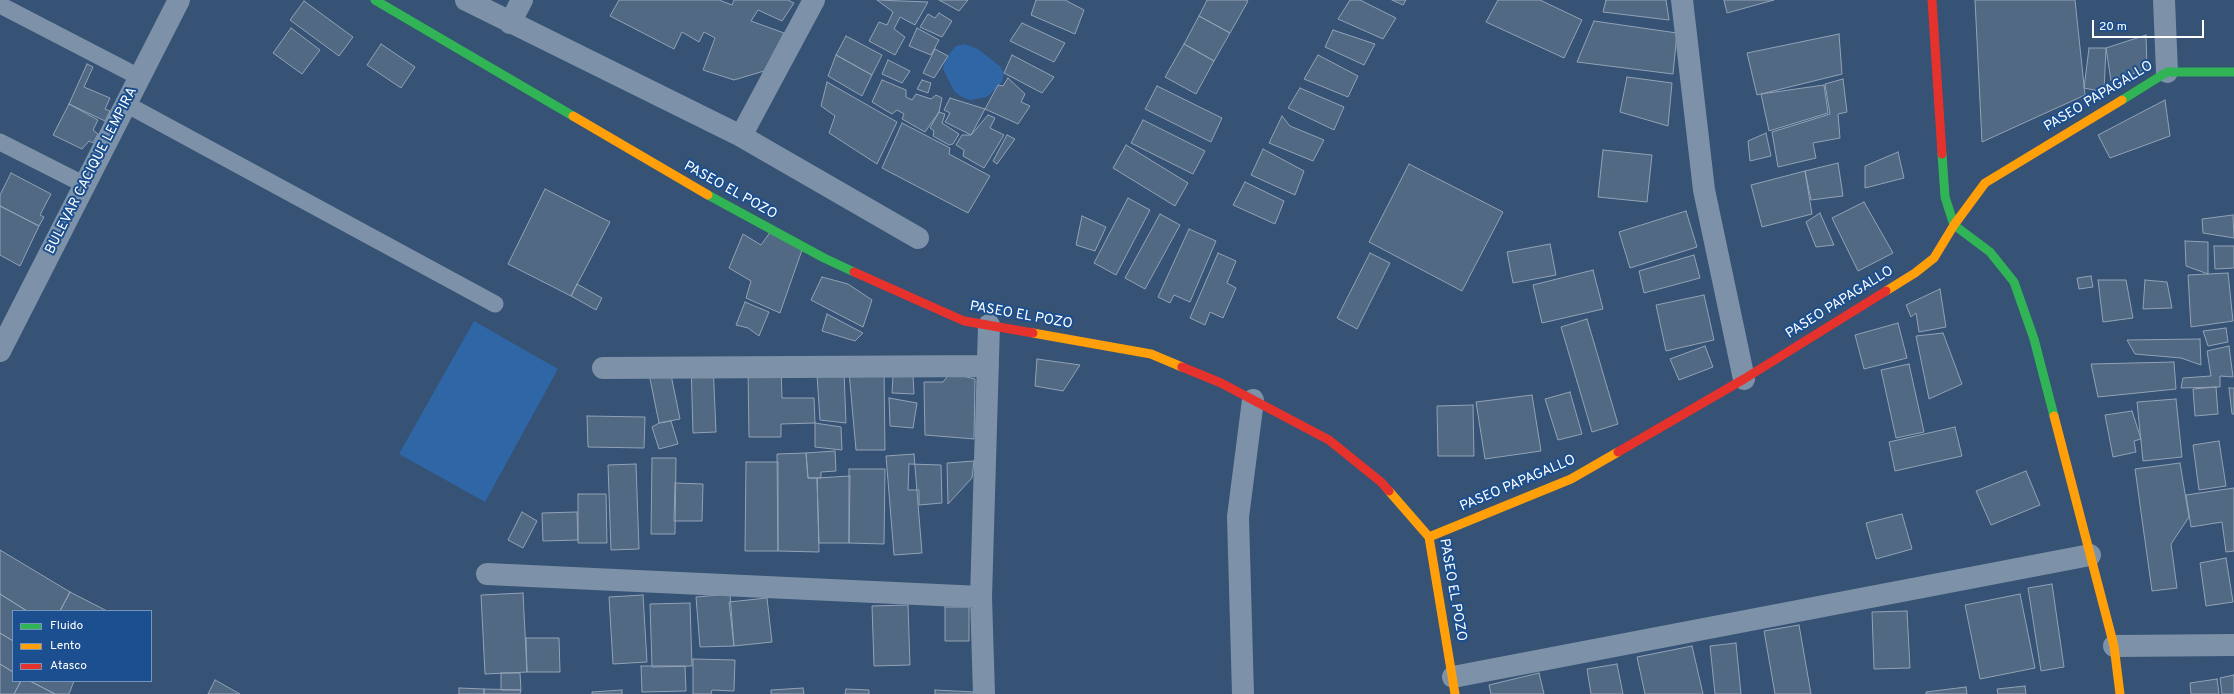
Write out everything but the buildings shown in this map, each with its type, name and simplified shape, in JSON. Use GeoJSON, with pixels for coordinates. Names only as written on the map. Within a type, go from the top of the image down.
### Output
{"type":"FeatureCollection","features":[{"type":"Feature","properties":{"kind":"street","name":"BULEVAR CACIQUE LEMPIRA"},"geometry":{"type":"LineString","coordinates":[[2,344],[179,0]]}},
{"type":"Feature","properties":{"kind":"street","name":"PASEO EL POZO"},"geometry":{"type":"LineString","coordinates":[[375,0],[688,184],[824,258],[964,321],[1151,354],[1221,383],[1329,440],[1381,482],[1429,537],[1454,686]]}},
{"type":"Feature","properties":{"kind":"street"},"geometry":{"type":"LineString","coordinates":[[466,0],[741,136],[918,238]]}},
{"type":"Feature","properties":{"kind":"street"},"geometry":{"type":"LineString","coordinates":[[510,23],[522,0]]}},
{"type":"Feature","properties":{"kind":"street"},"geometry":{"type":"LineString","coordinates":[[741,136],[814,0]]}},
{"type":"Feature","properties":{"kind":"street"},"geometry":{"type":"LineString","coordinates":[[1682,0],[1704,190],[1744,379]]}},
{"type":"Feature","properties":{"kind":"street"},"geometry":{"type":"LineString","coordinates":[[1932,0],[1945,197],[1954,225],[1990,252],[2014,282],[2034,339],[2114,646],[2120,694]]}},
{"type":"Feature","properties":{"kind":"street"},"geometry":{"type":"LineString","coordinates":[[2164,0],[2167,72]]}},
{"type":"Feature","properties":{"kind":"street","name":"PASEO PAPAGALLO"},"geometry":{"type":"LineString","coordinates":[[1429,537],[1571,479],[1744,379],[1915,273],[1934,258],[1954,225],[1985,183],[2167,72],[2234,72]]}},
{"type":"Feature","properties":{"kind":"street"},"geometry":{"type":"LineString","coordinates":[[984,694],[982,596],[989,325]]}},
{"type":"Feature","properties":{"kind":"street"},"geometry":{"type":"LineString","coordinates":[[603,368],[988,366]]}},
{"type":"Feature","properties":{"kind":"street"},"geometry":{"type":"LineString","coordinates":[[1243,694],[1238,517],[1253,400]]}},
{"type":"Feature","properties":{"kind":"street"},"geometry":{"type":"LineString","coordinates":[[1454,686],[2090,555]]}},
{"type":"Feature","properties":{"kind":"street"},"geometry":{"type":"LineString","coordinates":[[486,574],[982,596]]}},
{"type":"Feature","properties":{"kind":"street"},"geometry":{"type":"LineString","coordinates":[[2114,646],[2234,645]]}},
{"type":"Feature","properties":{"kind":"lane"},"geometry":{"type":"LineString","coordinates":[[0,6],[139,77]]}},
{"type":"Feature","properties":{"kind":"lane"},"geometry":{"type":"LineString","coordinates":[[126,104],[495,304]]}},
{"type":"Feature","properties":{"kind":"lane"},"geometry":{"type":"LineString","coordinates":[[0,142],[85,185]]}},
{"type":"Feature","properties":{"kind":"shaded area"},"geometry":{"type":"Polygon","coordinates":[[[965,44],[978,49],[1001,67],[1004,73],[1002,82],[987,97],[970,100],[960,96],[954,91],[943,69],[946,58],[956,46],[965,44]]]}},
{"type":"Feature","properties":{"kind":"shaded area"},"geometry":{"type":"Polygon","coordinates":[[[474,321],[558,369],[485,502],[399,454],[474,321]]]}},
{"type":"Feature","properties":{"kind":"traffic: fast"},"geometry":{"type":"LineString","coordinates":[[375,0],[573,116]]}},
{"type":"Feature","properties":{"kind":"traffic: fast"},"geometry":{"type":"LineString","coordinates":[[2122,100],[2167,72],[2234,72]]}},
{"type":"Feature","properties":{"kind":"traffic: fast"},"geometry":{"type":"LineString","coordinates":[[1942,154],[1945,197],[1954,225],[1990,252],[2014,282],[2034,339],[2054,416]]}},
{"type":"Feature","properties":{"kind":"traffic: fast"},"geometry":{"type":"LineString","coordinates":[[708,195],[824,258],[854,272]]}},
{"type":"Feature","properties":{"kind":"traffic: slow"},"geometry":{"type":"LineString","coordinates":[[1886,291],[1915,273],[1934,258],[1954,225],[1985,183],[2122,100]]}},
{"type":"Feature","properties":{"kind":"traffic: slow"},"geometry":{"type":"LineString","coordinates":[[573,116],[708,195]]}},
{"type":"Feature","properties":{"kind":"traffic: slow"},"geometry":{"type":"LineString","coordinates":[[1033,333],[1151,354],[1182,367]]}},
{"type":"Feature","properties":{"kind":"traffic: slow"},"geometry":{"type":"LineString","coordinates":[[2054,416],[2114,646],[2120,694]]}},
{"type":"Feature","properties":{"kind":"traffic: slow"},"geometry":{"type":"LineString","coordinates":[[1429,537],[1571,479],[1618,452]]}},
{"type":"Feature","properties":{"kind":"traffic: slow"},"geometry":{"type":"LineString","coordinates":[[1389,491],[1429,537],[1455,694]]}},
{"type":"Feature","properties":{"kind":"traffic: jam"},"geometry":{"type":"LineString","coordinates":[[1932,0],[1942,154]]}},
{"type":"Feature","properties":{"kind":"traffic: jam"},"geometry":{"type":"LineString","coordinates":[[854,272],[964,321],[1033,333]]}},
{"type":"Feature","properties":{"kind":"traffic: jam"},"geometry":{"type":"LineString","coordinates":[[1618,452],[1744,379],[1886,291]]}},
{"type":"Feature","properties":{"kind":"traffic: jam"},"geometry":{"type":"LineString","coordinates":[[1182,367],[1221,383],[1329,440],[1381,482],[1389,491]]}}]}
